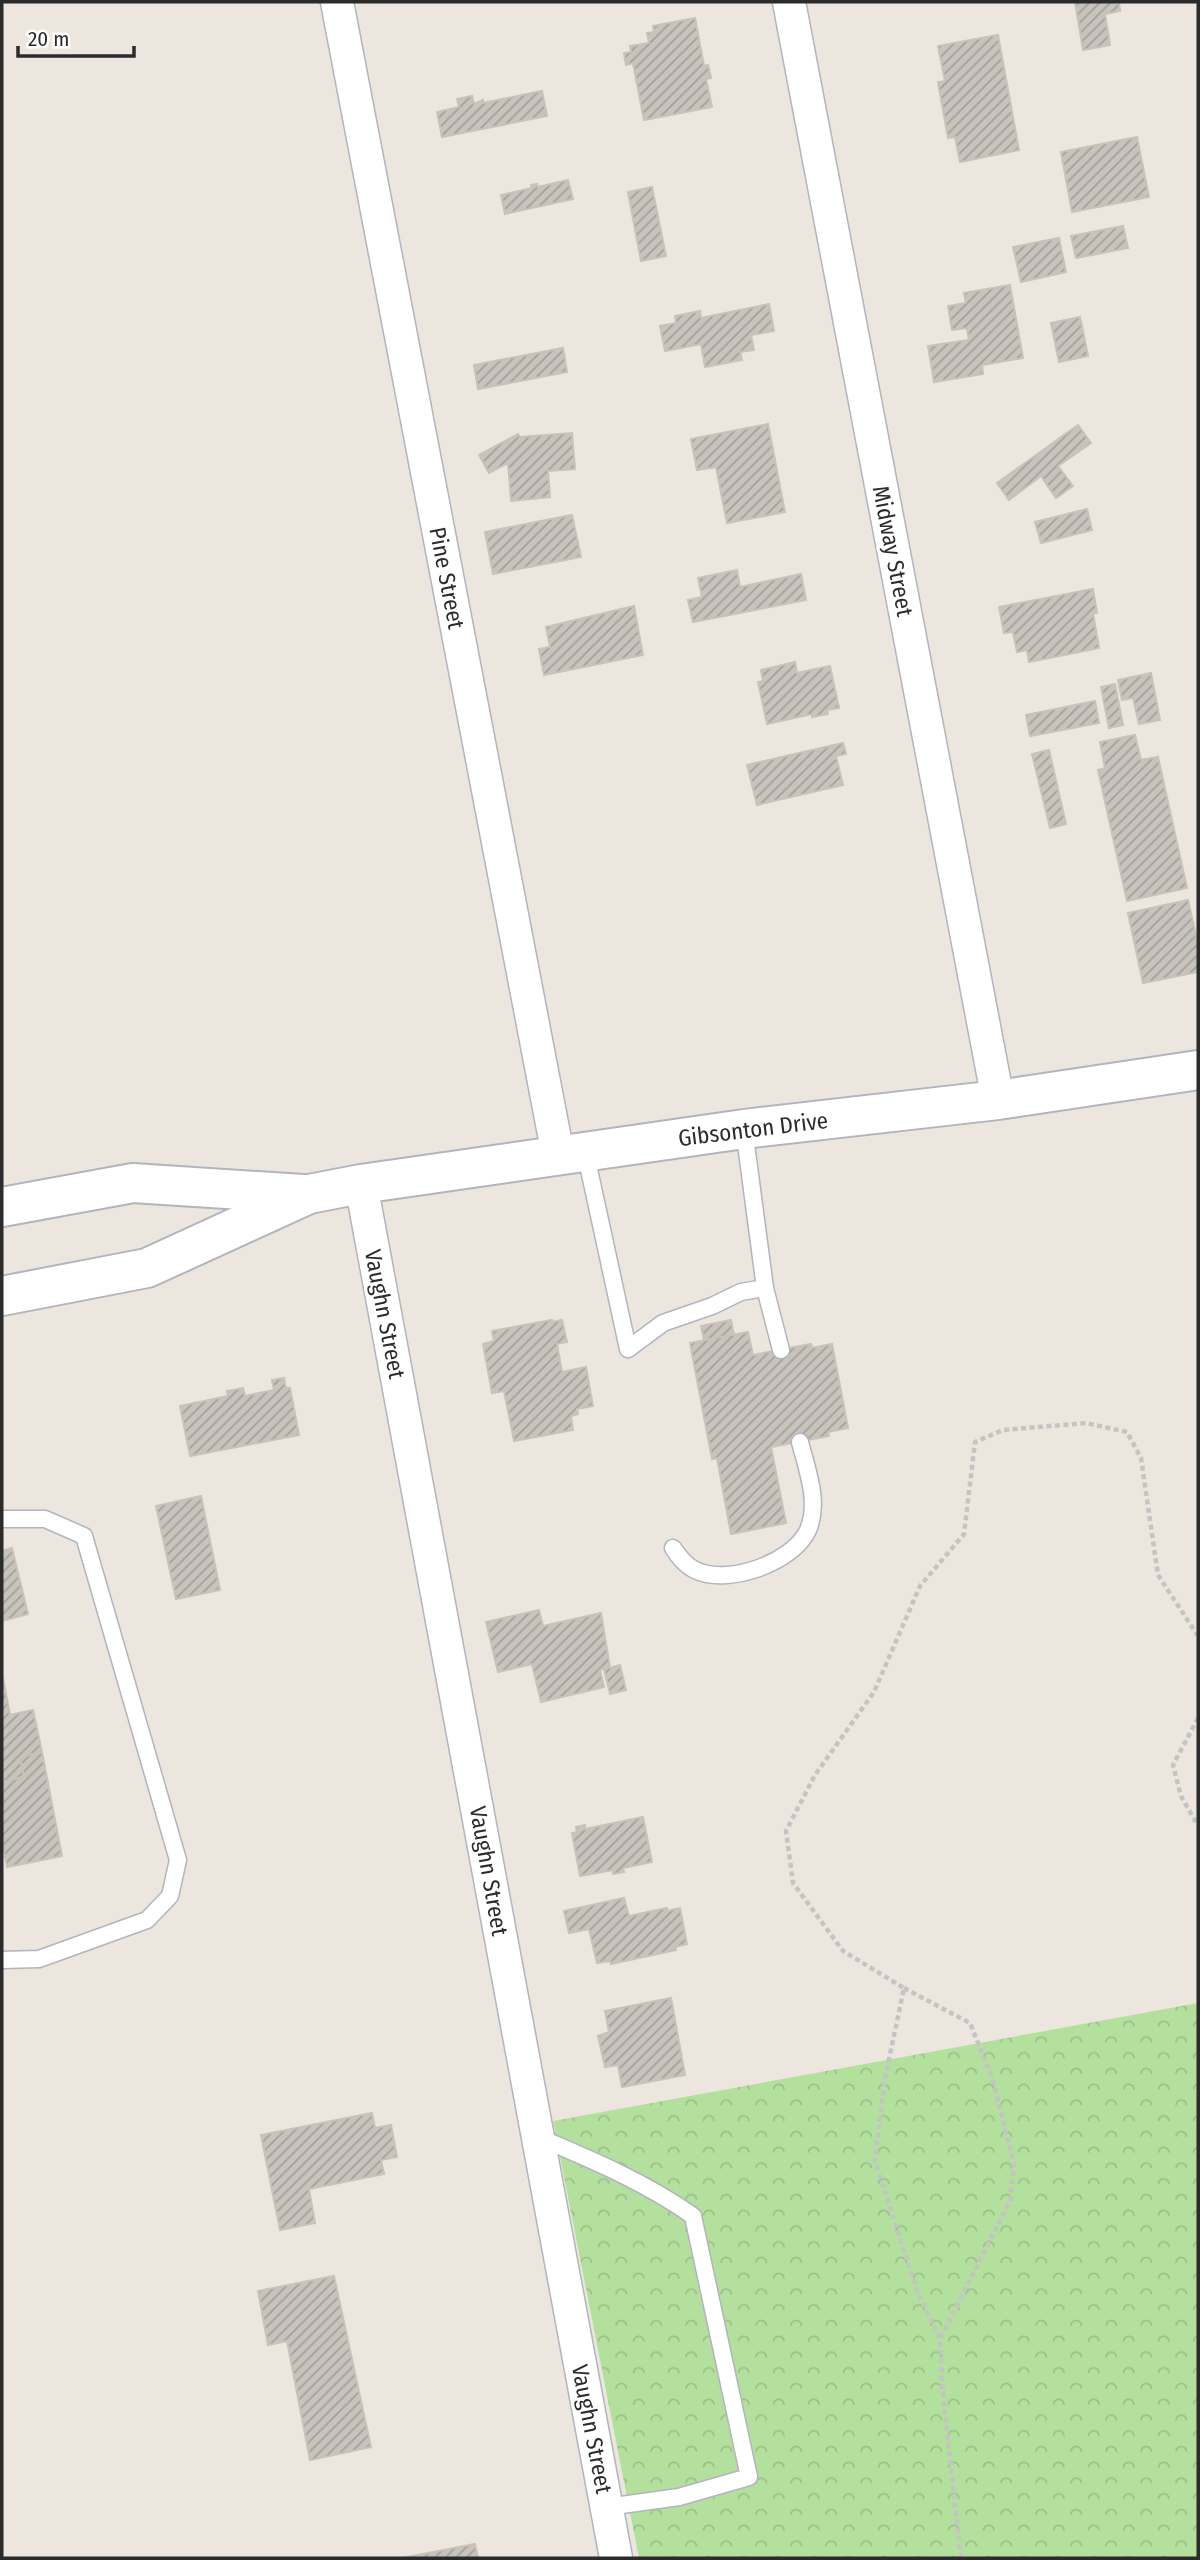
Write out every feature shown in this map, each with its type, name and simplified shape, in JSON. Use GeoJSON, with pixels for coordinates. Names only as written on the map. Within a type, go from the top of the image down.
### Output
{"type":"FeatureCollection","features":[{"type":"Feature","properties":{"kind":"main road","name":"Gibsonton Drive"},"geometry":{"type":"LineString","coordinates":[[2,1296],[147,1268],[309,1195],[361,1184],[744,1129],[998,1100],[1198,1070]]}},
{"type":"Feature","properties":{"kind":"main road","name":"Gibsonton Drive"},"geometry":{"type":"LineString","coordinates":[[2,1207],[134,1183],[309,1195]]}},
{"type":"Feature","properties":{"kind":"street","name":"Pine Street"},"geometry":{"type":"LineString","coordinates":[[337,2],[571,1153]]}},
{"type":"Feature","properties":{"kind":"street","name":"Midway Street"},"geometry":{"type":"LineString","coordinates":[[789,2],[998,1100]]}},
{"type":"Feature","properties":{"kind":"street","name":"Vaughn Street"},"geometry":{"type":"LineString","coordinates":[[361,1184],[616,2558]]}},
{"type":"Feature","properties":{"kind":"lane"},"geometry":{"type":"LineString","coordinates":[[744,1129],[765,1288],[781,1350]]}},
{"type":"Feature","properties":{"kind":"lane"},"geometry":{"type":"LineString","coordinates":[[571,1153],[628,1349],[663,1323],[712,1306],[741,1292],[765,1288]]}},
{"type":"Feature","properties":{"kind":"lane"},"geometry":{"type":"LineString","coordinates":[[673,1548],[681,1560],[696,1571],[721,1575],[776,1562],[794,1551],[808,1531],[815,1503],[800,1442]]}},
{"type":"Feature","properties":{"kind":"lane"},"geometry":{"type":"LineString","coordinates":[[2,1519],[45,1519],[84,1536],[178,1860],[170,1896],[147,1920],[39,1959],[2,1960]]}},
{"type":"Feature","properties":{"kind":"lane"},"geometry":{"type":"LineString","coordinates":[[538,2137],[664,2195],[693,2216],[748,2477],[680,2497],[607,2507]]}},
{"type":"Feature","properties":{"kind":"path"},"geometry":{"type":"LineString","coordinates":[[940,2339],[1010,2201],[1014,2164],[993,2080],[970,2023],[842,1951],[793,1883],[786,1831],[815,1776],[874,1692],[920,1586],[964,1534],[975,1442],[1003,1430],[1086,1423],[1127,1432],[1141,1458],[1158,1574],[1198,1636]]}},
{"type":"Feature","properties":{"kind":"path"},"geometry":{"type":"LineString","coordinates":[[1198,1718],[1173,1765],[1181,1796],[1198,1826]]}},
{"type":"Feature","properties":{"kind":"path"},"geometry":{"type":"LineString","coordinates":[[904,1988],[885,2078],[875,2161],[918,2293],[940,2339],[943,2395],[961,2558]]}},
{"type":"Feature","properties":{"kind":"green space"},"geometry":{"type":"Polygon","coordinates":[[[1198,2003],[1198,2558],[639,2558],[553,2121],[1198,2003]]]}},
{"type":"Feature","properties":{"kind":"building"},"geometry":{"type":"Polygon","coordinates":[[[1075,2],[1119,2],[1120,11],[1105,14],[1110,45],[1083,50],[1075,2]]]}},
{"type":"Feature","properties":{"kind":"building"},"geometry":{"type":"Polygon","coordinates":[[[695,18],[704,66],[708,65],[711,78],[706,79],[712,107],[644,120],[633,63],[626,65],[624,53],[631,52],[630,46],[649,43],[647,33],[654,32],[653,26],[695,18]]]}},
{"type":"Feature","properties":{"kind":"building"},"geometry":{"type":"Polygon","coordinates":[[[998,35],[1019,150],[960,162],[955,137],[948,138],[938,82],[945,81],[938,46],[998,35]]]}},
{"type":"Feature","properties":{"kind":"building"},"geometry":{"type":"Polygon","coordinates":[[[542,91],[547,116],[442,137],[437,112],[459,107],[457,99],[472,96],[474,104],[483,100],[483,103],[542,91]]]}},
{"type":"Feature","properties":{"kind":"building"},"geometry":{"type":"Polygon","coordinates":[[[1137,137],[1149,197],[1072,212],[1061,152],[1137,137]]]}},
{"type":"Feature","properties":{"kind":"building"},"geometry":{"type":"Polygon","coordinates":[[[568,180],[573,199],[505,214],[501,195],[532,188],[531,185],[537,184],[538,187],[568,180]]]}},
{"type":"Feature","properties":{"kind":"building"},"geometry":{"type":"Polygon","coordinates":[[[652,187],[666,256],[641,261],[628,192],[652,187]]]}},
{"type":"Feature","properties":{"kind":"building"},"geometry":{"type":"Polygon","coordinates":[[[1123,226],[1128,248],[1076,258],[1071,236],[1123,226]]]}},
{"type":"Feature","properties":{"kind":"building"},"geometry":{"type":"Polygon","coordinates":[[[1059,238],[1066,272],[1021,282],[1013,247],[1059,238]]]}},
{"type":"Feature","properties":{"kind":"building"},"geometry":{"type":"Polygon","coordinates":[[[1010,285],[1023,358],[982,365],[983,374],[934,382],[928,346],[969,340],[967,328],[952,330],[948,306],[966,303],[964,293],[1010,285]]]}},
{"type":"Feature","properties":{"kind":"building"},"geometry":{"type":"Polygon","coordinates":[[[769,304],[774,331],[751,335],[754,350],[740,352],[742,360],[705,367],[701,344],[665,351],[660,326],[676,323],[675,316],[700,311],[701,318],[769,304]]]}},
{"type":"Feature","properties":{"kind":"building"},"geometry":{"type":"Polygon","coordinates":[[[1080,317],[1088,356],[1059,362],[1051,323],[1080,317]]]}},
{"type":"Feature","properties":{"kind":"building"},"geometry":{"type":"Polygon","coordinates":[[[563,348],[567,372],[478,389],[474,365],[563,348]]]}},
{"type":"Feature","properties":{"kind":"building"},"geometry":{"type":"Polygon","coordinates":[[[768,424],[785,512],[727,523],[716,467],[697,470],[691,439],[768,424]]]}},
{"type":"Feature","properties":{"kind":"building"},"geometry":{"type":"Polygon","coordinates":[[[1078,425],[1091,443],[1058,466],[1073,486],[1056,498],[1041,476],[1009,500],[997,483],[1078,425]]]}},
{"type":"Feature","properties":{"kind":"building"},"geometry":{"type":"Polygon","coordinates":[[[572,433],[575,469],[548,471],[550,497],[511,501],[508,463],[489,473],[479,455],[518,434],[520,437],[572,433]]]}},
{"type":"Feature","properties":{"kind":"building"},"geometry":{"type":"Polygon","coordinates":[[[1087,509],[1092,530],[1041,543],[1035,522],[1087,509]]]}},
{"type":"Feature","properties":{"kind":"building"},"geometry":{"type":"Polygon","coordinates":[[[572,515],[581,557],[493,574],[485,532],[572,515]]]}},
{"type":"Feature","properties":{"kind":"building"},"geometry":{"type":"Polygon","coordinates":[[[737,570],[740,587],[801,574],[806,600],[693,622],[688,600],[702,597],[698,578],[737,570]]]}},
{"type":"Feature","properties":{"kind":"building"},"geometry":{"type":"Polygon","coordinates":[[[1093,589],[1097,613],[1093,613],[1099,648],[1029,662],[1027,650],[1017,652],[1013,632],[1004,633],[999,607],[1093,589]]]}},
{"type":"Feature","properties":{"kind":"building"},"geometry":{"type":"Polygon","coordinates":[[[634,606],[643,655],[544,675],[539,649],[550,647],[546,627],[634,606]]]}},
{"type":"Feature","properties":{"kind":"building"},"geometry":{"type":"Polygon","coordinates":[[[795,662],[797,673],[830,666],[839,708],[827,710],[828,714],[812,717],[812,714],[767,724],[758,682],[763,681],[761,670],[795,662]]]}},
{"type":"Feature","properties":{"kind":"building"},"geometry":{"type":"Polygon","coordinates":[[[1151,673],[1160,720],[1139,724],[1133,698],[1122,700],[1118,680],[1151,673]]]}},
{"type":"Feature","properties":{"kind":"building"},"geometry":{"type":"Polygon","coordinates":[[[1115,684],[1123,725],[1109,728],[1101,687],[1115,684]]]}},
{"type":"Feature","properties":{"kind":"building"},"geometry":{"type":"Polygon","coordinates":[[[1095,701],[1099,723],[1030,736],[1026,715],[1095,701]]]}},
{"type":"Feature","properties":{"kind":"building"},"geometry":{"type":"Polygon","coordinates":[[[1135,735],[1141,760],[1158,757],[1187,888],[1127,901],[1098,770],[1105,768],[1100,742],[1135,735]]]}},
{"type":"Feature","properties":{"kind":"building"},"geometry":{"type":"Polygon","coordinates":[[[843,743],[846,754],[836,756],[843,785],[757,805],[747,765],[843,743]]]}},
{"type":"Feature","properties":{"kind":"building"},"geometry":{"type":"Polygon","coordinates":[[[1049,750],[1066,824],[1050,828],[1032,754],[1049,750]]]}},
{"type":"Feature","properties":{"kind":"building"},"geometry":{"type":"Polygon","coordinates":[[[1188,900],[1198,945],[1198,972],[1143,983],[1128,913],[1188,900]]]}},
{"type":"Feature","properties":{"kind":"building"},"geometry":{"type":"Polygon","coordinates":[[[562,1320],[567,1342],[557,1344],[562,1372],[586,1367],[593,1406],[577,1409],[578,1414],[571,1416],[573,1430],[514,1441],[504,1391],[492,1393],[483,1344],[494,1341],[492,1331],[562,1320]]]}},
{"type":"Feature","properties":{"kind":"building"},"geometry":{"type":"Polygon","coordinates":[[[731,1320],[734,1335],[704,1340],[701,1326],[731,1320]]]}},
{"type":"Feature","properties":{"kind":"building"},"geometry":{"type":"Polygon","coordinates":[[[748,1332],[753,1355],[811,1344],[812,1348],[832,1344],[848,1428],[828,1432],[829,1436],[771,1447],[786,1523],[731,1534],[717,1458],[712,1459],[690,1343],[748,1332]]]}},
{"type":"Feature","properties":{"kind":"building"},"geometry":{"type":"Polygon","coordinates":[[[284,1378],[286,1388],[290,1388],[299,1435],[190,1456],[180,1406],[228,1396],[227,1391],[243,1388],[245,1396],[274,1390],[272,1380],[284,1378]]]}},
{"type":"Feature","properties":{"kind":"building"},"geometry":{"type":"Polygon","coordinates":[[[201,1496],[220,1590],[176,1599],[156,1506],[201,1496]]]}},
{"type":"Feature","properties":{"kind":"building"},"geometry":{"type":"Polygon","coordinates":[[[12,1548],[28,1614],[2,1621],[2,1551],[12,1548]]]}},
{"type":"Feature","properties":{"kind":"building"},"geometry":{"type":"Polygon","coordinates":[[[539,1610],[543,1626],[601,1613],[610,1668],[620,1665],[626,1690],[610,1694],[604,1669],[600,1670],[604,1687],[541,1702],[532,1664],[498,1672],[486,1622],[539,1610]]]}},
{"type":"Feature","properties":{"kind":"building"},"geometry":{"type":"Polygon","coordinates":[[[2,1673],[10,1715],[33,1710],[42,1752],[20,1757],[24,1777],[2,1782],[2,1673]]]}},
{"type":"Feature","properties":{"kind":"building"},"geometry":{"type":"Polygon","coordinates":[[[42,1752],[62,1856],[7,1867],[2,1841],[2,1782],[24,1777],[20,1757],[42,1752]]]}},
{"type":"Feature","properties":{"kind":"building"},"geometry":{"type":"Polygon","coordinates":[[[643,1817],[652,1862],[623,1868],[624,1872],[613,1874],[613,1870],[580,1876],[572,1833],[577,1832],[576,1827],[585,1825],[585,1829],[643,1817]]]}},
{"type":"Feature","properties":{"kind":"building"},"geometry":{"type":"Polygon","coordinates":[[[624,1898],[629,1916],[680,1908],[687,1944],[675,1947],[676,1950],[611,1964],[610,1961],[597,1963],[589,1929],[569,1933],[564,1911],[624,1898]]]}},
{"type":"Feature","properties":{"kind":"building"},"geometry":{"type":"Polygon","coordinates":[[[671,1998],[685,2075],[622,2087],[618,2065],[605,2067],[598,2036],[609,2032],[605,2011],[671,1998]]]}},
{"type":"Feature","properties":{"kind":"building"},"geometry":{"type":"Polygon","coordinates":[[[372,2113],[375,2128],[391,2125],[397,2157],[381,2160],[384,2174],[309,2189],[315,2223],[280,2230],[261,2135],[372,2113]]]}},
{"type":"Feature","properties":{"kind":"building"},"geometry":{"type":"Polygon","coordinates":[[[334,2276],[371,2447],[310,2460],[287,2341],[268,2345],[258,2291],[334,2276]]]}},
{"type":"Feature","properties":{"kind":"building"},"geometry":{"type":"Polygon","coordinates":[[[475,2544],[478,2558],[402,2558],[475,2544]]]}}]}
